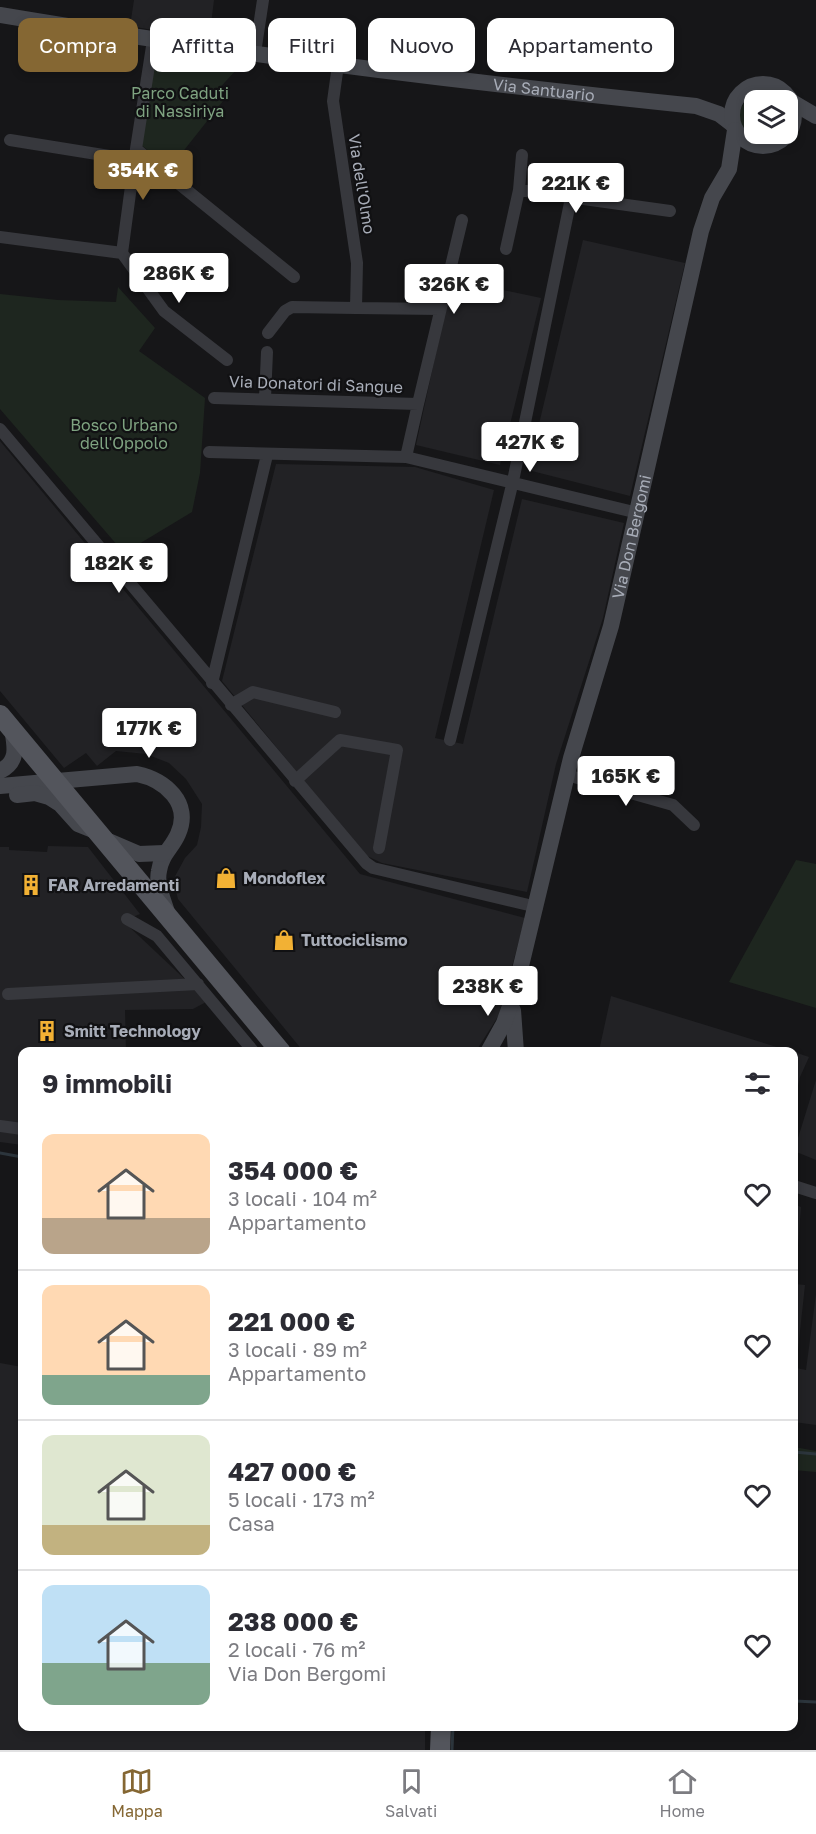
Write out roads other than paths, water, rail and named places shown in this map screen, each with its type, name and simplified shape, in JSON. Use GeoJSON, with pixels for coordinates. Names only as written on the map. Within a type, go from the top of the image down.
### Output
{"type":"FeatureCollection","features":[{"type":"Feature","properties":{"kind":"main road"},"geometry":{"type":"LineString","coordinates":[[6,722],[277,1047]]}},
{"type":"Feature","properties":{"kind":"main road"},"geometry":{"type":"LineString","coordinates":[[440,1750],[441,1731]]}},
{"type":"Feature","properties":{"kind":"street"},"geometry":{"type":"LineString","coordinates":[[256,46],[263,0]]}},
{"type":"Feature","properties":{"kind":"street","name":"Via Santuario"},"geometry":{"type":"LineString","coordinates":[[0,15],[150,40]]}},
{"type":"Feature","properties":{"kind":"street"},"geometry":{"type":"LineString","coordinates":[[150,59],[122,253],[164,311],[227,360]]}},
{"type":"Feature","properties":{"kind":"street","name":"Via Santuario"},"geometry":{"type":"LineString","coordinates":[[356,67],[696,106],[719,114],[734,127]]}},
{"type":"Feature","properties":{"kind":"street","name":"Via dell'Olmo"},"geometry":{"type":"LineString","coordinates":[[337,72],[333,101],[357,263],[356,308]]}},
{"type":"Feature","properties":{"kind":"street"},"geometry":{"type":"LineString","coordinates":[[746,90],[757,84],[767,84],[780,90]]}},
{"type":"Feature","properties":{"kind":"street"},"geometry":{"type":"LineString","coordinates":[[744,91],[733,103],[734,127],[742,139],[762,146],[773,144]]}},
{"type":"Feature","properties":{"kind":"street","name":"Via Santuario"},"geometry":{"type":"LineString","coordinates":[[696,106],[722,102],[739,94]]}},
{"type":"Feature","properties":{"kind":"street"},"geometry":{"type":"LineString","coordinates":[[798,106],[816,116]]}},
{"type":"Feature","properties":{"kind":"street"},"geometry":{"type":"LineString","coordinates":[[798,128],[816,122]]}},
{"type":"Feature","properties":{"kind":"street","name":"Via Don Bergomi"},"geometry":{"type":"LineString","coordinates":[[491,1047],[504,1023],[514,994],[537,907],[567,775],[611,626],[701,231],[712,198],[729,169],[734,127]]}},
{"type":"Feature","properties":{"kind":"street"},"geometry":{"type":"LineString","coordinates":[[10,140],[135,155],[294,277]]}},
{"type":"Feature","properties":{"kind":"street","name":"Via Don Bergomi"},"geometry":{"type":"LineString","coordinates":[[729,169],[762,146]]}},
{"type":"Feature","properties":{"kind":"street"},"geometry":{"type":"LineString","coordinates":[[506,249],[519,190],[522,155]]}},
{"type":"Feature","properties":{"kind":"street"},"geometry":{"type":"LineString","coordinates":[[519,190],[670,211]]}},
{"type":"Feature","properties":{"kind":"street"},"geometry":{"type":"LineString","coordinates":[[450,740],[513,481],[571,198]]}},
{"type":"Feature","properties":{"kind":"street","name":"Via Donatori di Sangue"},"geometry":{"type":"LineString","coordinates":[[406,457],[462,220]]}},
{"type":"Feature","properties":{"kind":"street"},"geometry":{"type":"LineString","coordinates":[[0,237],[122,253]]}},
{"type":"Feature","properties":{"kind":"street"},"geometry":{"type":"LineString","coordinates":[[268,333],[285,311],[292,307],[440,309]]}},
{"type":"Feature","properties":{"kind":"street"},"geometry":{"type":"LineString","coordinates":[[265,398],[267,352]]}},
{"type":"Feature","properties":{"kind":"street","name":"Via Donatori di Sangue"},"geometry":{"type":"LineString","coordinates":[[214,398],[418,404]]}},
{"type":"Feature","properties":{"kind":"street"},"geometry":{"type":"LineString","coordinates":[[0,429],[358,855],[373,868],[537,907]]}},
{"type":"Feature","properties":{"kind":"street"},"geometry":{"type":"LineString","coordinates":[[208,452],[406,457],[638,513]]}},
{"type":"Feature","properties":{"kind":"street"},"geometry":{"type":"LineString","coordinates":[[212,683],[267,455]]}},
{"type":"Feature","properties":{"kind":"street"},"geometry":{"type":"LineString","coordinates":[[231,705],[253,692],[335,712]]}},
{"type":"Feature","properties":{"kind":"street"},"geometry":{"type":"LineString","coordinates":[[0,771],[8,766],[15,755],[6,722]]}},
{"type":"Feature","properties":{"kind":"street"},"geometry":{"type":"LineString","coordinates":[[295,781],[340,740],[397,750],[379,848]]}},
{"type":"Feature","properties":{"kind":"street"},"geometry":{"type":"LineString","coordinates":[[0,786],[137,774],[157,779],[170,790],[180,804],[182,819],[179,833],[164,853],[158,874],[171,919],[157,936]]}},
{"type":"Feature","properties":{"kind":"street"},"geometry":{"type":"LineString","coordinates":[[567,775],[673,805],[694,825]]}},
{"type":"Feature","properties":{"kind":"street"},"geometry":{"type":"LineString","coordinates":[[0,796],[35,793],[49,797],[60,804],[78,824],[101,836],[139,854],[164,853]]}},
{"type":"Feature","properties":{"kind":"street"},"geometry":{"type":"LineString","coordinates":[[128,919],[157,936],[250,1047]]}},
{"type":"Feature","properties":{"kind":"street"},"geometry":{"type":"LineString","coordinates":[[8,994],[198,984]]}},
{"type":"Feature","properties":{"kind":"street","name":"Via Don Bergomi"},"geometry":{"type":"LineString","coordinates":[[514,994],[512,1031],[515,1047]]}},
{"type":"Feature","properties":{"kind":"street"},"geometry":{"type":"LineString","coordinates":[[0,1126],[18,1128]]}},
{"type":"Feature","properties":{"kind":"street"},"geometry":{"type":"LineString","coordinates":[[798,1187],[816,1193]]}},
{"type":"Feature","properties":{"kind":"waterway"},"geometry":{"type":"LineString","coordinates":[[0,1153],[18,1156]]}},
{"type":"Feature","properties":{"kind":"waterway"},"geometry":{"type":"LineString","coordinates":[[798,1452],[816,1454]]}},
{"type":"Feature","properties":{"kind":"waterway"},"geometry":{"type":"LineString","coordinates":[[798,1701],[816,1702]]}},
{"type":"Feature","properties":{"kind":"waterway"},"geometry":{"type":"LineString","coordinates":[[452,1750],[453,1731]]}},
{"type":"Feature","properties":{"kind":"place","name":"Mondoflex"},"geometry":{"type":"Point","coordinates":[226,878]}},
{"type":"Feature","properties":{"kind":"place","name":"FAR Arredamenti"},"geometry":{"type":"Point","coordinates":[31,885]}},
{"type":"Feature","properties":{"kind":"place","name":"Tuttociclismo"},"geometry":{"type":"Point","coordinates":[284,940]}},
{"type":"Feature","properties":{"kind":"place","name":"Smitt Technology"},"geometry":{"type":"Point","coordinates":[47,1031]}},
{"type":"Feature","properties":{"kind":"park label","name":"Parco Caduti di Nassiriya"},"geometry":{"type":"Point","coordinates":[180,102]}},
{"type":"Feature","properties":{"kind":"park label","name":"Bosco Urbano dell'Oppolo"},"geometry":{"type":"Point","coordinates":[124,434]}}]}
